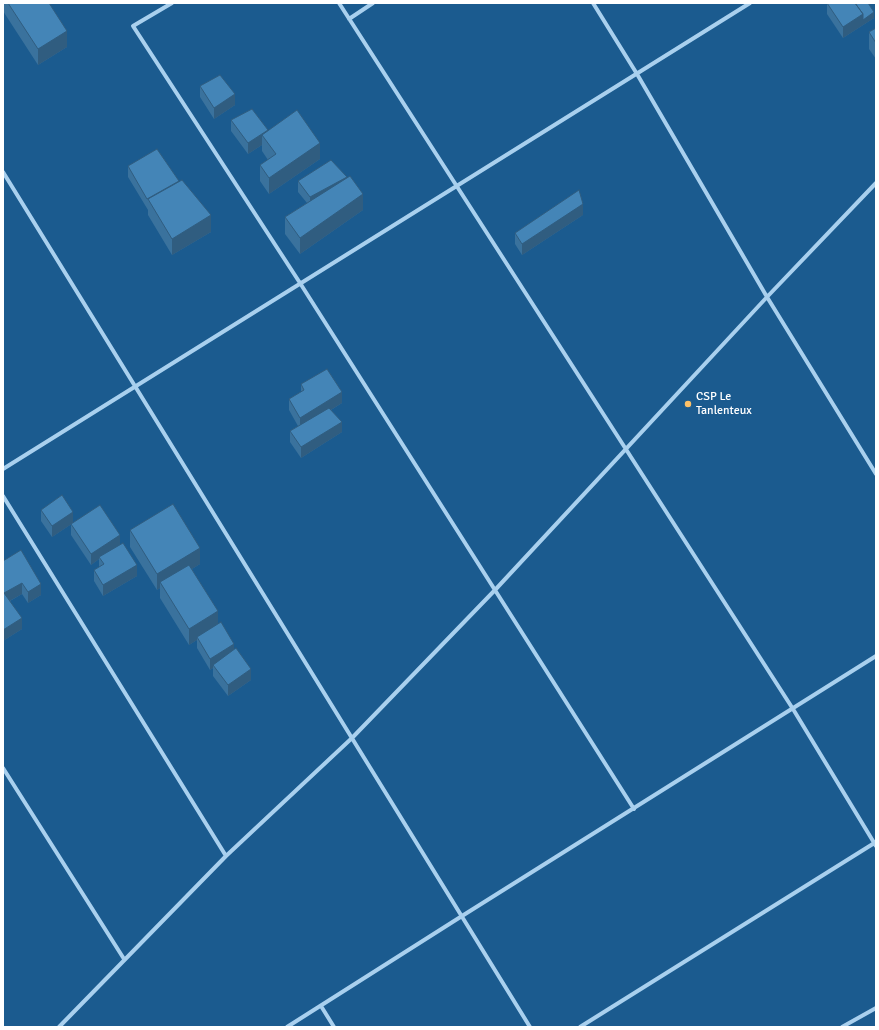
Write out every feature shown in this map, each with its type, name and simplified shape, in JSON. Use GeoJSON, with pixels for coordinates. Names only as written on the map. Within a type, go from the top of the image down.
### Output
{"type":"FeatureCollection","features":[{"type":"Feature","properties":{"kind":"street"},"geometry":{"type":"LineString","coordinates":[[172,3],[133,26],[300,283],[634,808]]}},
{"type":"Feature","properties":{"kind":"street"},"geometry":{"type":"LineString","coordinates":[[339,3],[793,709],[876,844],[580,1027]]}},
{"type":"Feature","properties":{"kind":"street"},"geometry":{"type":"LineString","coordinates":[[349,19],[373,3]]}},
{"type":"Feature","properties":{"kind":"street"},"geometry":{"type":"LineString","coordinates":[[593,3],[637,74],[767,297],[876,474]]}},
{"type":"Feature","properties":{"kind":"street"},"geometry":{"type":"LineString","coordinates":[[3,469],[750,3]]}},
{"type":"Feature","properties":{"kind":"street"},"geometry":{"type":"LineString","coordinates":[[3,172],[530,1027]]}},
{"type":"Feature","properties":{"kind":"street"},"geometry":{"type":"LineString","coordinates":[[59,1027],[226,856],[352,738],[495,590],[767,297],[876,183]]}},
{"type":"Feature","properties":{"kind":"street"},"geometry":{"type":"LineString","coordinates":[[3,496],[226,856]]}},
{"type":"Feature","properties":{"kind":"street"},"geometry":{"type":"LineString","coordinates":[[287,1027],[876,656]]}},
{"type":"Feature","properties":{"kind":"street"},"geometry":{"type":"LineString","coordinates":[[3,768],[124,959]]}},
{"type":"Feature","properties":{"kind":"street"},"geometry":{"type":"LineString","coordinates":[[320,1006],[334,1027]]}},
{"type":"Feature","properties":{"kind":"street"},"geometry":{"type":"LineString","coordinates":[[842,1027],[876,1008]]}},
{"type":"Feature","properties":{"kind":"building"},"geometry":{"type":"Polygon","coordinates":[[[8,3],[49,3],[67,31],[38,49],[8,3]]]}},
{"type":"Feature","properties":{"kind":"building"},"geometry":{"type":"Polygon","coordinates":[[[827,3],[855,3],[863,14],[843,27],[827,3]]]}},
{"type":"Feature","properties":{"kind":"building"},"geometry":{"type":"Polygon","coordinates":[[[855,3],[868,3],[874,12],[863,20],[863,14],[855,3]]]}},
{"type":"Feature","properties":{"kind":"building"},"geometry":{"type":"Polygon","coordinates":[[[876,28],[876,43],[869,32],[876,28]]]}},
{"type":"Feature","properties":{"kind":"building"},"geometry":{"type":"Polygon","coordinates":[[[220,75],[235,94],[214,108],[200,86],[220,75]]]}},
{"type":"Feature","properties":{"kind":"building"},"geometry":{"type":"Polygon","coordinates":[[[252,109],[268,130],[248,143],[231,120],[252,109]]]}},
{"type":"Feature","properties":{"kind":"building"},"geometry":{"type":"Polygon","coordinates":[[[297,110],[320,143],[269,178],[260,165],[276,154],[262,135],[297,110]]]}},
{"type":"Feature","properties":{"kind":"building"},"geometry":{"type":"Polygon","coordinates":[[[157,149],[179,181],[147,199],[128,166],[157,149]]]}},
{"type":"Feature","properties":{"kind":"building"},"geometry":{"type":"Polygon","coordinates":[[[331,160],[347,177],[310,197],[298,181],[331,160]]]}},
{"type":"Feature","properties":{"kind":"building"},"geometry":{"type":"Polygon","coordinates":[[[350,176],[363,194],[300,238],[285,217],[350,176]]]}},
{"type":"Feature","properties":{"kind":"building"},"geometry":{"type":"Polygon","coordinates":[[[182,180],[211,215],[172,239],[148,199],[182,180]]]}},
{"type":"Feature","properties":{"kind":"building"},"geometry":{"type":"Polygon","coordinates":[[[579,190],[583,204],[522,244],[515,233],[579,190]]]}},
{"type":"Feature","properties":{"kind":"building"},"geometry":{"type":"Polygon","coordinates":[[[327,369],[342,392],[300,418],[289,399],[304,390],[301,384],[327,369]]]}},
{"type":"Feature","properties":{"kind":"building"},"geometry":{"type":"Polygon","coordinates":[[[329,408],[342,422],[301,447],[290,431],[329,408]]]}},
{"type":"Feature","properties":{"kind":"building"},"geometry":{"type":"Polygon","coordinates":[[[62,495],[73,512],[52,526],[41,510],[62,495]]]}},
{"type":"Feature","properties":{"kind":"building"},"geometry":{"type":"Polygon","coordinates":[[[173,504],[200,548],[157,574],[130,530],[173,504]]]}},
{"type":"Feature","properties":{"kind":"building"},"geometry":{"type":"Polygon","coordinates":[[[100,505],[120,535],[91,554],[71,524],[100,505]]]}},
{"type":"Feature","properties":{"kind":"building"},"geometry":{"type":"Polygon","coordinates":[[[123,543],[137,565],[103,585],[94,570],[104,564],[99,557],[123,543]]]}},
{"type":"Feature","properties":{"kind":"building"},"geometry":{"type":"Polygon","coordinates":[[[21,550],[41,584],[28,592],[22,583],[4,593],[22,618],[3,630],[3,561],[21,550]]]}},
{"type":"Feature","properties":{"kind":"building"},"geometry":{"type":"Polygon","coordinates":[[[189,565],[218,611],[189,629],[160,582],[189,565]]]}},
{"type":"Feature","properties":{"kind":"building"},"geometry":{"type":"Polygon","coordinates":[[[221,622],[234,644],[210,659],[197,637],[221,622]]]}},
{"type":"Feature","properties":{"kind":"building"},"geometry":{"type":"Polygon","coordinates":[[[236,648],[251,669],[228,685],[213,665],[236,648]]]}},
{"type":"Feature","properties":{"kind":"place","name":"CSP Le Tanlenteux"},"geometry":{"type":"Point","coordinates":[688,404]}}]}
